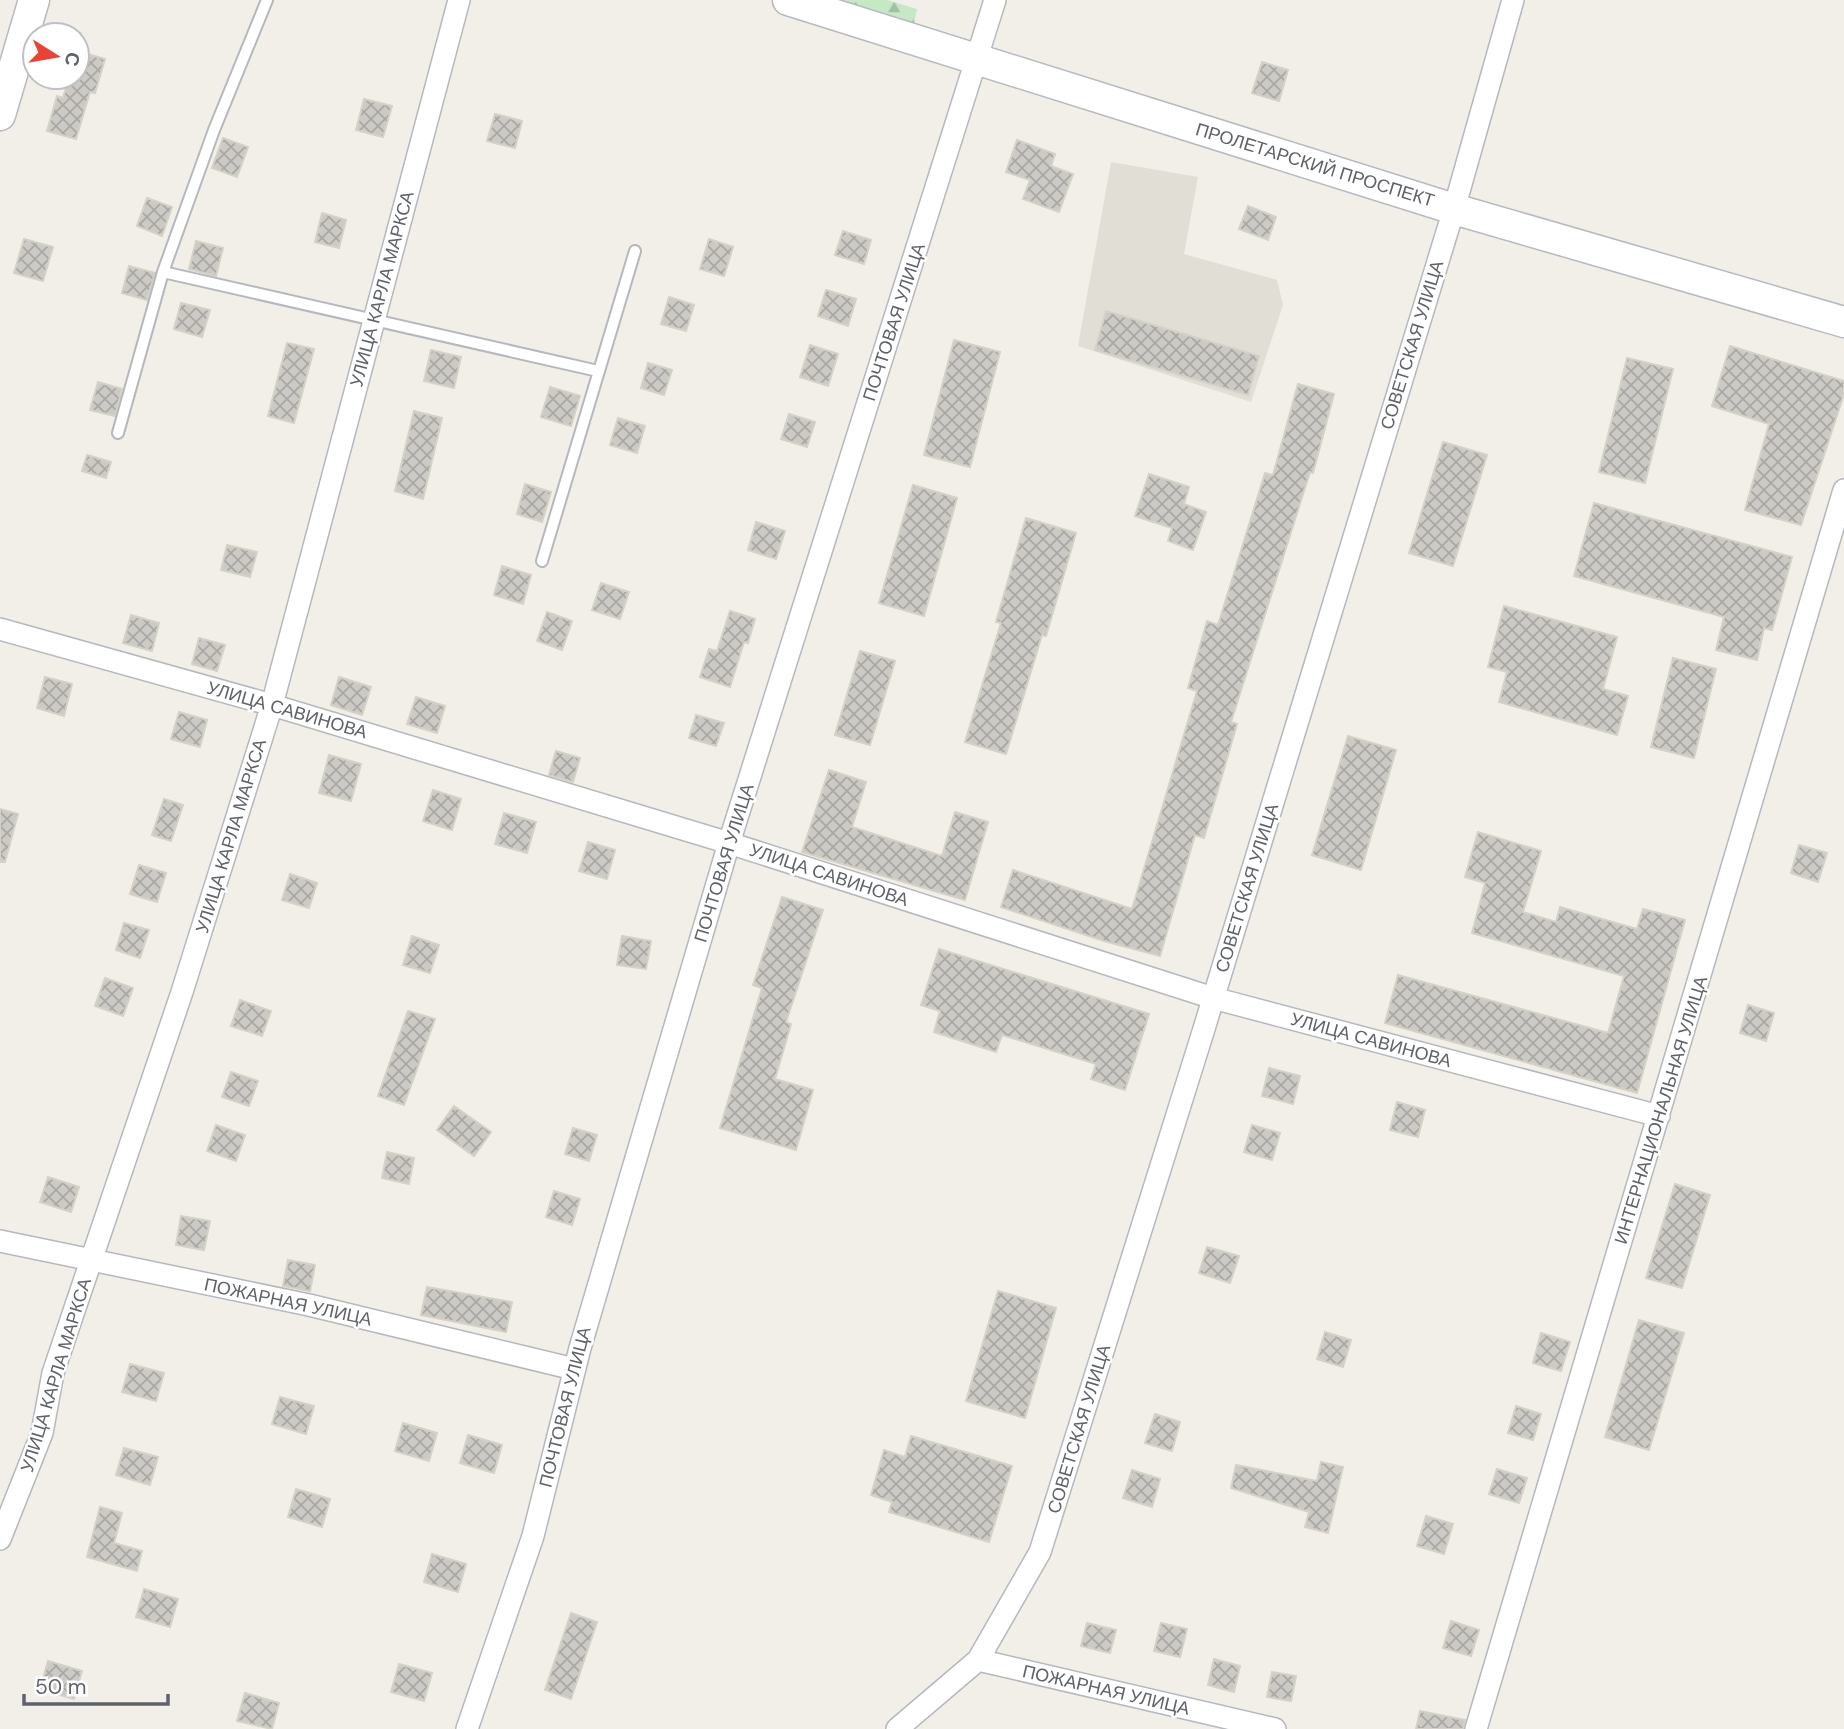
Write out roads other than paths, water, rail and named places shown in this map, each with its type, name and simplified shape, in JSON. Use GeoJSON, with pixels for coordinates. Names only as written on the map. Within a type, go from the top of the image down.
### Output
{"type":"FeatureCollection","features":[{"type":"Feature","properties":{"kind":"street"},"geometry":{"type":"LineString","coordinates":[[0,115],[34,0]]}},
{"type":"Feature","properties":{"kind":"street","name":"УЛИЦА КАРЛА МАРКСА"},"geometry":{"type":"LineString","coordinates":[[0,1539],[42,1433],[53,1373],[182,992],[272,705],[458,0]]}},
{"type":"Feature","properties":{"kind":"street","name":"ПРОЛЕТАРСКИЙ ПРОСПЕКТ"},"geometry":{"type":"LineString","coordinates":[[789,0],[1454,209],[1844,321]]}},
{"type":"Feature","properties":{"kind":"street","name":"ПОЧТОВАЯ УЛИЦА"},"geometry":{"type":"LineString","coordinates":[[467,1729],[533,1536],[574,1369],[729,842],[995,0]]}},
{"type":"Feature","properties":{"kind":"street","name":"СОВЕТСКАЯ УЛИЦА"},"geometry":{"type":"LineString","coordinates":[[897,1729],[978,1660],[1040,1552],[1213,998],[1454,209],[1513,0]]}},
{"type":"Feature","properties":{"kind":"street","name":"ИНТЕРНАЦИОНАЛЬНАЯ УЛИЦА"},"geometry":{"type":"LineString","coordinates":[[1476,1729],[1844,490]]}},
{"type":"Feature","properties":{"kind":"street","name":"УЛИЦА САВИНОВА"},"geometry":{"type":"LineString","coordinates":[[0,629],[272,705],[729,842],[1213,998],[1659,1116]]}},
{"type":"Feature","properties":{"kind":"street","name":"ПОЖАРНАЯ УЛИЦА"},"geometry":{"type":"LineString","coordinates":[[0,1241],[309,1305],[574,1369]]}},
{"type":"Feature","properties":{"kind":"street","name":"ПОЖАРНАЯ УЛИЦА"},"geometry":{"type":"LineString","coordinates":[[978,1660],[1275,1729]]}},
{"type":"Feature","properties":{"kind":"lane"},"geometry":{"type":"LineString","coordinates":[[118,433],[163,272],[214,130],[267,0]]}},
{"type":"Feature","properties":{"kind":"lane"},"geometry":{"type":"LineString","coordinates":[[542,561],[635,251]]}},
{"type":"Feature","properties":{"kind":"lane"},"geometry":{"type":"LineString","coordinates":[[163,272],[598,371]]}}]}
